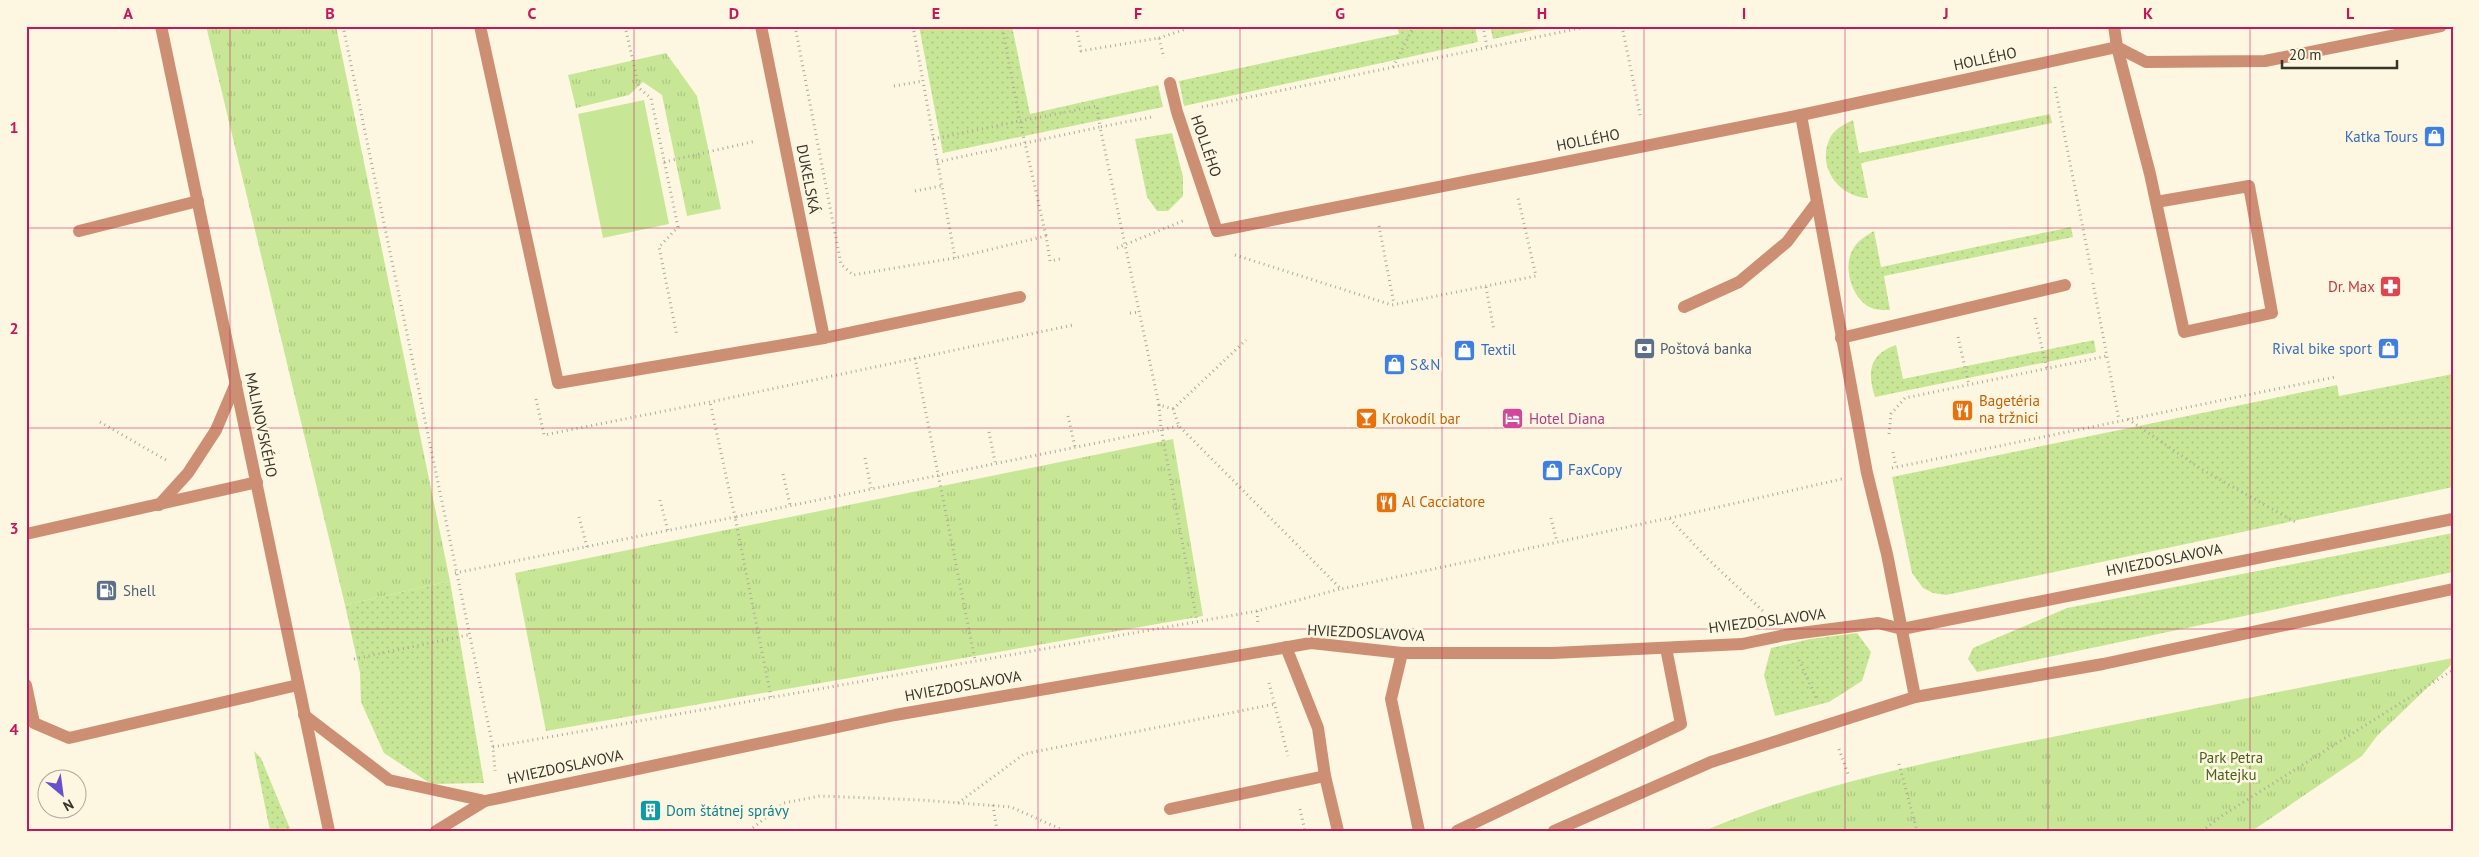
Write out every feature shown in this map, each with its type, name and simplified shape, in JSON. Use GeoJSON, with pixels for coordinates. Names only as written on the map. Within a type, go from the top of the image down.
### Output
{"type":"FeatureCollection","features":[{"type":"Feature","properties":{"kind":"street","name":"MALINOVSKÉHO"},"geometry":{"type":"LineString","coordinates":[[161,26],[329,831]]}},
{"type":"Feature","properties":{"kind":"street"},"geometry":{"type":"LineString","coordinates":[[480,26],[558,383],[824,338],[1020,297]]}},
{"type":"Feature","properties":{"kind":"street","name":"DUKELSKÁ"},"geometry":{"type":"LineString","coordinates":[[762,26],[824,338]]}},
{"type":"Feature","properties":{"kind":"street"},"geometry":{"type":"LineString","coordinates":[[2114,26],[2117,47],[2156,202],[2184,332],[2272,313],[2249,186],[2156,202]]}},
{"type":"Feature","properties":{"kind":"street"},"geometry":{"type":"LineString","coordinates":[[2117,47],[2146,62],[2265,61],[2441,26]]}},
{"type":"Feature","properties":{"kind":"street","name":"HOLLÉHO"},"geometry":{"type":"LineString","coordinates":[[1170,83],[1177,112],[1217,231],[1645,144],[1801,116],[2117,47]]}},
{"type":"Feature","properties":{"kind":"street"},"geometry":{"type":"LineString","coordinates":[[1801,116],[1867,473],[1888,554],[1915,697]]}},
{"type":"Feature","properties":{"kind":"street"},"geometry":{"type":"LineString","coordinates":[[79,231],[198,201]]}},
{"type":"Feature","properties":{"kind":"street"},"geometry":{"type":"LineString","coordinates":[[1684,308],[1739,282],[1787,242],[1817,202]]}},
{"type":"Feature","properties":{"kind":"street"},"geometry":{"type":"LineString","coordinates":[[1842,338],[2065,285]]}},
{"type":"Feature","properties":{"kind":"street"},"geometry":{"type":"LineString","coordinates":[[159,505],[188,473],[216,430],[236,383]]}},
{"type":"Feature","properties":{"kind":"street"},"geometry":{"type":"LineString","coordinates":[[26,534],[257,482]]}},
{"type":"Feature","properties":{"kind":"street","name":"HVIEZDOSLAVOVA"},"geometry":{"type":"LineString","coordinates":[[304,715],[389,780],[485,801],[895,715],[1311,643],[1402,653],[1553,653],[1742,644],[1785,635],[1878,623],[1902,629],[2453,519]]}},
{"type":"Feature","properties":{"kind":"street"},"geometry":{"type":"LineString","coordinates":[[1554,831],[1711,762],[1915,697],[2102,664],[2453,589]]}},
{"type":"Feature","properties":{"kind":"street"},"geometry":{"type":"LineString","coordinates":[[1286,647],[1318,728],[1325,776],[1338,831]]}},
{"type":"Feature","properties":{"kind":"street"},"geometry":{"type":"LineString","coordinates":[[1457,831],[1681,724],[1666,648]]}},
{"type":"Feature","properties":{"kind":"street"},"geometry":{"type":"LineString","coordinates":[[1402,653],[1391,699],[1420,831]]}},
{"type":"Feature","properties":{"kind":"street"},"geometry":{"type":"LineString","coordinates":[[26,685],[34,723],[69,738],[298,685]]}},
{"type":"Feature","properties":{"kind":"street"},"geometry":{"type":"LineString","coordinates":[[1170,809],[1325,776]]}},
{"type":"Feature","properties":{"kind":"street"},"geometry":{"type":"LineString","coordinates":[[436,831],[485,801]]}},
{"type":"Feature","properties":{"kind":"path"},"geometry":{"type":"LineString","coordinates":[[343,26],[455,573],[493,747],[496,778]]}},
{"type":"Feature","properties":{"kind":"path"},"geometry":{"type":"LineString","coordinates":[[625,26],[639,88],[651,98],[678,227],[658,247],[683,362]]}},
{"type":"Feature","properties":{"kind":"path"},"geometry":{"type":"LineString","coordinates":[[795,26],[841,264],[853,275],[955,258],[1046,236]]}},
{"type":"Feature","properties":{"kind":"path"},"geometry":{"type":"LineString","coordinates":[[913,26],[955,258]]}},
{"type":"Feature","properties":{"kind":"path"},"geometry":{"type":"LineString","coordinates":[[1002,26],[1050,261],[1060,259]]}},
{"type":"Feature","properties":{"kind":"path"},"geometry":{"type":"LineString","coordinates":[[1076,26],[1081,51],[1159,38],[1190,26]]}},
{"type":"Feature","properties":{"kind":"path"},"geometry":{"type":"LineString","coordinates":[[1393,67],[1414,26]]}},
{"type":"Feature","properties":{"kind":"path"},"geometry":{"type":"LineString","coordinates":[[1483,26],[1487,47]]}},
{"type":"Feature","properties":{"kind":"path"},"geometry":{"type":"LineString","coordinates":[[937,162],[1590,26]]}},
{"type":"Feature","properties":{"kind":"path"},"geometry":{"type":"LineString","coordinates":[[1622,26],[1645,144]]}},
{"type":"Feature","properties":{"kind":"path"},"geometry":{"type":"LineString","coordinates":[[1159,38],[1170,83]]}},
{"type":"Feature","properties":{"kind":"path"},"geometry":{"type":"LineString","coordinates":[[2050,62],[2119,420]]}},
{"type":"Feature","properties":{"kind":"path"},"geometry":{"type":"LineString","coordinates":[[894,86],[922,81]]}},
{"type":"Feature","properties":{"kind":"path"},"geometry":{"type":"LineString","coordinates":[[933,139],[1097,106],[1159,405],[1161,428],[1197,621]]}},
{"type":"Feature","properties":{"kind":"path"},"geometry":{"type":"LineString","coordinates":[[664,162],[783,135]]}},
{"type":"Feature","properties":{"kind":"path"},"geometry":{"type":"LineString","coordinates":[[1226,252],[1394,304],[1536,276],[1512,171]]}},
{"type":"Feature","properties":{"kind":"path"},"geometry":{"type":"LineString","coordinates":[[915,191],[941,186]]}},
{"type":"Feature","properties":{"kind":"path"},"geometry":{"type":"LineString","coordinates":[[1374,199],[1394,304]]}},
{"type":"Feature","properties":{"kind":"path"},"geometry":{"type":"LineString","coordinates":[[1117,248],[1126,245]]}},
{"type":"Feature","properties":{"kind":"path"},"geometry":{"type":"LineString","coordinates":[[1486,287],[1494,331]]}},
{"type":"Feature","properties":{"kind":"path"},"geometry":{"type":"LineString","coordinates":[[2030,294],[2047,369]]}},
{"type":"Feature","properties":{"kind":"path"},"geometry":{"type":"LineString","coordinates":[[1130,312],[1140,312]]}},
{"type":"Feature","properties":{"kind":"path"},"geometry":{"type":"LineString","coordinates":[[1952,312],[1969,385]]}},
{"type":"Feature","properties":{"kind":"path"},"geometry":{"type":"LineString","coordinates":[[536,396],[544,435],[1073,325]]}},
{"type":"Feature","properties":{"kind":"path"},"geometry":{"type":"LineString","coordinates":[[1174,409],[1246,340]]}},
{"type":"Feature","properties":{"kind":"path"},"geometry":{"type":"LineString","coordinates":[[1896,467],[1889,435],[1891,414],[1905,398],[2107,356]]}},
{"type":"Feature","properties":{"kind":"path"},"geometry":{"type":"LineString","coordinates":[[915,358],[975,660]]}},
{"type":"Feature","properties":{"kind":"path"},"geometry":{"type":"LineString","coordinates":[[493,747],[1257,611],[1341,589],[1867,473],[2335,377]]}},
{"type":"Feature","properties":{"kind":"path"},"geometry":{"type":"LineString","coordinates":[[710,402],[771,697]]}},
{"type":"Feature","properties":{"kind":"path"},"geometry":{"type":"LineString","coordinates":[[1159,405],[1174,409]]}},
{"type":"Feature","properties":{"kind":"path"},"geometry":{"type":"LineString","coordinates":[[1174,409],[1179,426],[1341,589]]}},
{"type":"Feature","properties":{"kind":"path"},"geometry":{"type":"LineString","coordinates":[[1068,416],[1075,447]]}},
{"type":"Feature","properties":{"kind":"path"},"geometry":{"type":"LineString","coordinates":[[2128,418],[2201,469],[2333,543]]}},
{"type":"Feature","properties":{"kind":"path"},"geometry":{"type":"LineString","coordinates":[[100,422],[172,464]]}},
{"type":"Feature","properties":{"kind":"path"},"geometry":{"type":"LineString","coordinates":[[455,573],[668,531],[1161,428],[1179,426]]}},
{"type":"Feature","properties":{"kind":"path"},"geometry":{"type":"LineString","coordinates":[[989,432],[995,462]]}},
{"type":"Feature","properties":{"kind":"path"},"geometry":{"type":"LineString","coordinates":[[865,458],[872,488]]}},
{"type":"Feature","properties":{"kind":"path"},"geometry":{"type":"LineString","coordinates":[[783,474],[790,505]]}},
{"type":"Feature","properties":{"kind":"path"},"geometry":{"type":"LineString","coordinates":[[660,500],[668,531]]}},
{"type":"Feature","properties":{"kind":"path"},"geometry":{"type":"LineString","coordinates":[[579,517],[587,547]]}},
{"type":"Feature","properties":{"kind":"path"},"geometry":{"type":"LineString","coordinates":[[1552,518],[1557,542]]}},
{"type":"Feature","properties":{"kind":"path"},"geometry":{"type":"LineString","coordinates":[[1669,518],[1708,559],[1765,612]]}},
{"type":"Feature","properties":{"kind":"path"},"geometry":{"type":"LineString","coordinates":[[1257,611],[1261,651],[1305,831]]}},
{"type":"Feature","properties":{"kind":"path"},"geometry":{"type":"LineString","coordinates":[[354,659],[468,635]]}},
{"type":"Feature","properties":{"kind":"path"},"geometry":{"type":"LineString","coordinates":[[1796,654],[1820,705]]}},
{"type":"Feature","properties":{"kind":"path"},"geometry":{"type":"LineString","coordinates":[[2202,831],[2223,815],[2453,670]]}},
{"type":"Feature","properties":{"kind":"path"},"geometry":{"type":"LineString","coordinates":[[958,803],[1024,754],[1274,704]]}},
{"type":"Feature","properties":{"kind":"path"},"geometry":{"type":"LineString","coordinates":[[1838,746],[1848,774]]}},
{"type":"Feature","properties":{"kind":"path"},"geometry":{"type":"LineString","coordinates":[[1899,764],[1916,831]]}},
{"type":"Feature","properties":{"kind":"path"},"geometry":{"type":"LineString","coordinates":[[749,831],[784,803],[820,796],[1011,807],[1065,831]]}},
{"type":"Feature","properties":{"kind":"path"},"geometry":{"type":"LineString","coordinates":[[993,805],[996,831]]}},
{"type":"Feature","properties":{"kind":"green space"},"geometry":{"type":"Polygon","coordinates":[[[206,26],[336,26],[450,581],[345,605],[206,26]]]}},
{"type":"Feature","properties":{"kind":"green space"},"geometry":{"type":"Polygon","coordinates":[[[919,26],[1012,26],[1030,114],[1158,85],[1163,107],[943,153],[919,26]]]}},
{"type":"Feature","properties":{"kind":"green space"},"geometry":{"type":"Polygon","coordinates":[[[1397,26],[1475,26],[1478,42],[1184,106],[1179,81],[1399,34],[1397,26]]]}},
{"type":"Feature","properties":{"kind":"green space"},"geometry":{"type":"Polygon","coordinates":[[[1490,26],[1552,26],[1493,39],[1490,26]]]}},
{"type":"Feature","properties":{"kind":"green space"},"geometry":{"type":"Polygon","coordinates":[[[666,53],[697,96],[721,209],[687,216],[662,95],[643,82],[629,95],[576,108],[568,75],[666,53]]]}},
{"type":"Feature","properties":{"kind":"green space"},"geometry":{"type":"Polygon","coordinates":[[[644,100],[669,224],[603,238],[578,114],[644,100]]]}},
{"type":"Feature","properties":{"kind":"green space"},"geometry":{"type":"Polygon","coordinates":[[[2050,114],[2052,123],[1861,163],[1868,198],[1847,192],[1839,186],[1828,168],[1826,158],[1827,147],[1831,136],[1838,128],[1853,120],[1859,153],[2050,114]]]}},
{"type":"Feature","properties":{"kind":"green space"},"geometry":{"type":"Polygon","coordinates":[[[1172,133],[1183,177],[1183,196],[1168,211],[1157,211],[1147,197],[1135,139],[1172,133]]]}},
{"type":"Feature","properties":{"kind":"green space"},"geometry":{"type":"Polygon","coordinates":[[[2071,227],[2073,237],[1884,276],[1890,310],[1874,309],[1866,305],[1855,292],[1851,283],[1849,265],[1853,249],[1860,241],[1874,231],[1881,267],[2071,227]]]}},
{"type":"Feature","properties":{"kind":"green space"},"geometry":{"type":"Polygon","coordinates":[[[2094,340],[2096,352],[1875,397],[1872,388],[1871,372],[1875,359],[1887,349],[1896,345],[1903,379],[2094,340]]]}},
{"type":"Feature","properties":{"kind":"green space"},"geometry":{"type":"Polygon","coordinates":[[[2453,374],[2453,487],[1946,595],[1933,593],[1923,588],[1912,573],[1892,477],[2337,385],[2339,396],[2453,374]]]}},
{"type":"Feature","properties":{"kind":"green space"},"geometry":{"type":"Polygon","coordinates":[[[1173,439],[1203,616],[546,731],[515,573],[1173,439]]]}},
{"type":"Feature","properties":{"kind":"green space"},"geometry":{"type":"Polygon","coordinates":[[[2453,533],[2453,572],[1977,672],[1968,659],[1973,648],[2067,608],[2453,533]]]}},
{"type":"Feature","properties":{"kind":"green space"},"geometry":{"type":"Polygon","coordinates":[[[450,581],[484,783],[431,784],[384,753],[361,702],[360,673],[345,605],[450,581]]]}},
{"type":"Feature","properties":{"kind":"green space"},"geometry":{"type":"Polygon","coordinates":[[[1857,633],[1871,652],[1862,681],[1829,702],[1775,716],[1764,675],[1771,648],[1810,639],[1857,633]]]}},
{"type":"Feature","properties":{"kind":"green space","name":"Park Petra Matejku"},"geometry":{"type":"Polygon","coordinates":[[[2453,658],[2453,663],[2377,736],[2362,756],[2252,831],[1704,831],[1794,798],[1887,772],[2030,741],[2453,658]]]}},
{"type":"Feature","properties":{"kind":"green space"},"geometry":{"type":"Polygon","coordinates":[[[254,751],[261,758],[291,831],[270,831],[254,751]]]}},
{"type":"Feature","properties":{"kind":"place","name":"Katka Tours"},"geometry":{"type":"Point","coordinates":[2434,137]}},
{"type":"Feature","properties":{"kind":"place","name":"Dr. Max"},"geometry":{"type":"Point","coordinates":[2391,287]}},
{"type":"Feature","properties":{"kind":"place","name":"Poštová banka"},"geometry":{"type":"Point","coordinates":[1644,349]}},
{"type":"Feature","properties":{"kind":"place","name":"Rival bike sport"},"geometry":{"type":"Point","coordinates":[2388,349]}},
{"type":"Feature","properties":{"kind":"place","name":"Textil"},"geometry":{"type":"Point","coordinates":[1465,350]}},
{"type":"Feature","properties":{"kind":"place","name":"S&N"},"geometry":{"type":"Point","coordinates":[1394,365]}},
{"type":"Feature","properties":{"kind":"place","name":"Bagetéria na tržnici"},"geometry":{"type":"Point","coordinates":[1963,410]}},
{"type":"Feature","properties":{"kind":"place","name":"Krokodíl bar"},"geometry":{"type":"Point","coordinates":[1366,419]}},
{"type":"Feature","properties":{"kind":"place","name":"Hotel Diana"},"geometry":{"type":"Point","coordinates":[1513,419]}},
{"type":"Feature","properties":{"kind":"place","name":"FaxCopy"},"geometry":{"type":"Point","coordinates":[1552,470]}},
{"type":"Feature","properties":{"kind":"place","name":"Al Cacciatore"},"geometry":{"type":"Point","coordinates":[1386,502]}},
{"type":"Feature","properties":{"kind":"place","name":"Shell"},"geometry":{"type":"Point","coordinates":[107,591]}},
{"type":"Feature","properties":{"kind":"place","name":"Dom štátnej správy"},"geometry":{"type":"Point","coordinates":[650,811]}}]}
